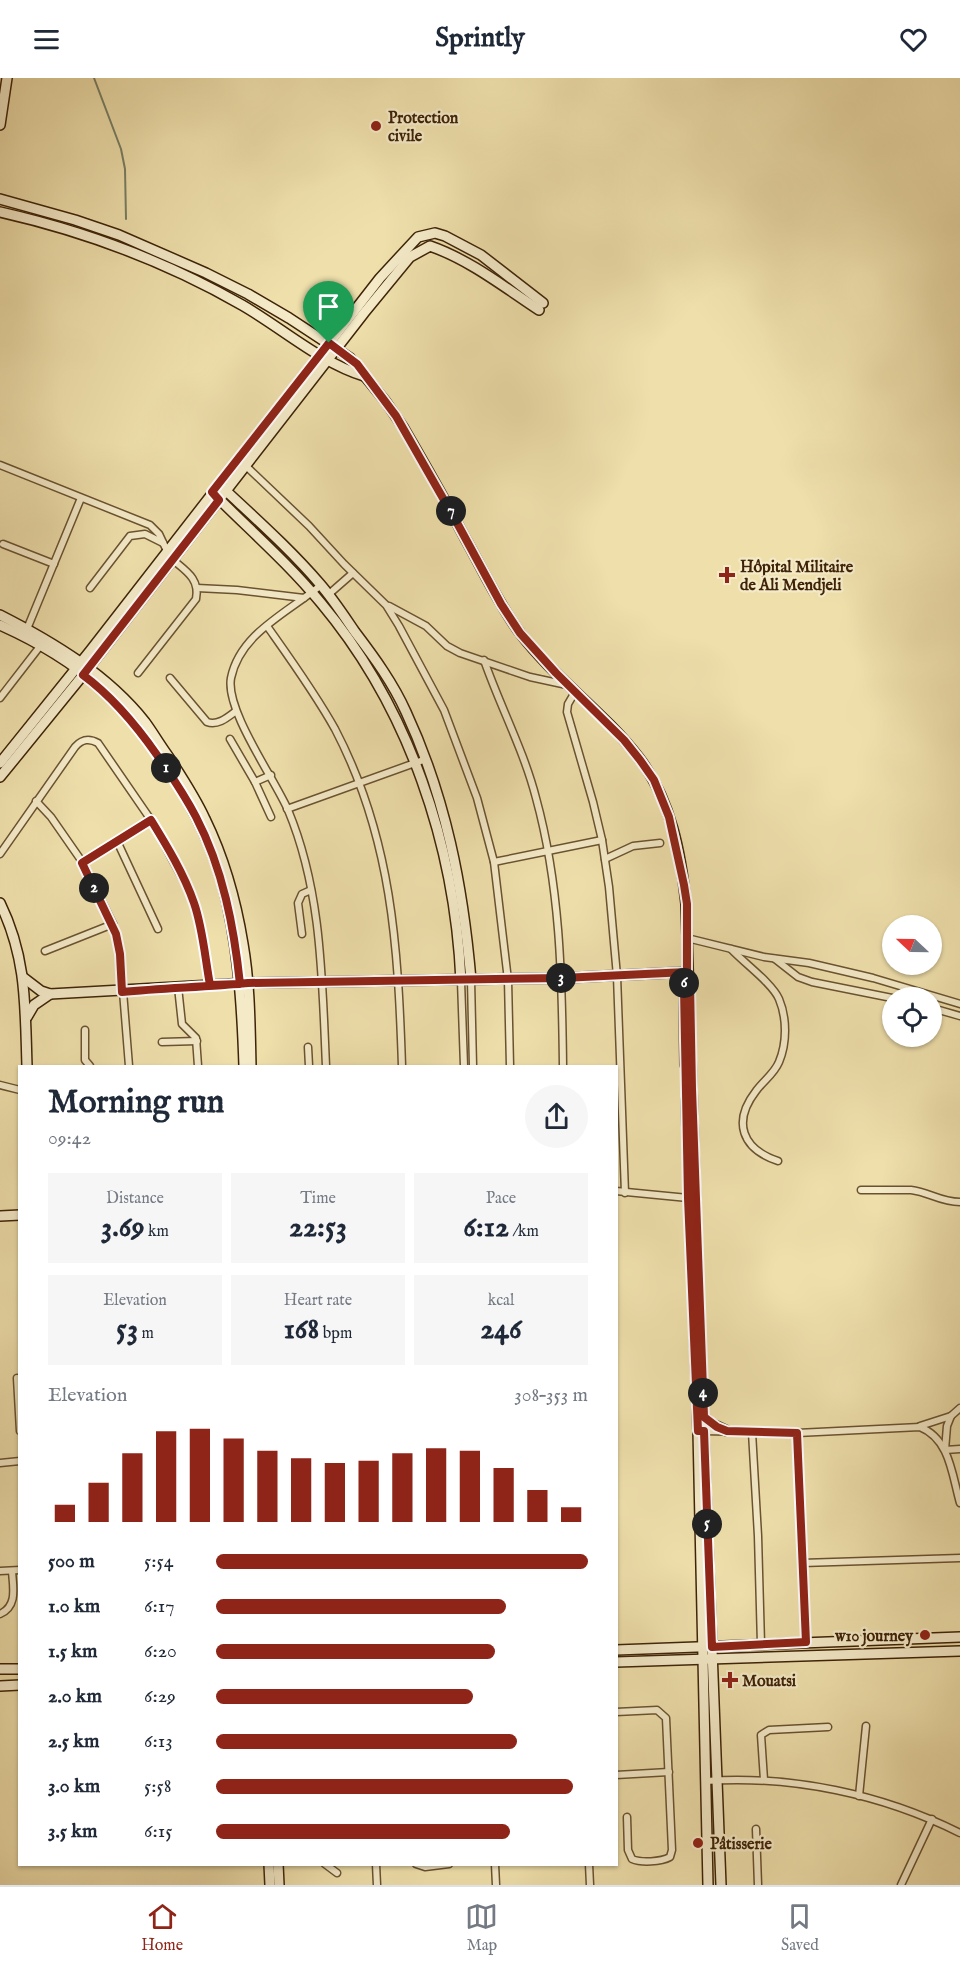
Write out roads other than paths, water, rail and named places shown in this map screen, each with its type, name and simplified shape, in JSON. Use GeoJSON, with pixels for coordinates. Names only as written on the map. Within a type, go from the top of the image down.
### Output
{"type":"FeatureCollection","features":[{"type":"Feature","properties":{"kind":"main road"},"geometry":{"type":"LineString","coordinates":[[0,125],[1,105],[7,78]]}},
{"type":"Feature","properties":{"kind":"main road"},"geometry":{"type":"LineString","coordinates":[[0,199],[75,220],[163,253],[248,294],[333,346],[357,364],[403,427],[510,618],[537,654],[633,750],[648,770],[659,791],[669,817],[687,904],[687,972],[684,987],[688,1198],[713,1659],[721,1885]]}},
{"type":"Feature","properties":{"kind":"main road"},"geometry":{"type":"LineString","coordinates":[[0,212],[71,231],[158,263],[242,305],[324,358],[364,376]]}},
{"type":"Feature","properties":{"kind":"main road"},"geometry":{"type":"LineString","coordinates":[[0,763],[173,560],[246,466],[324,358],[406,248],[418,237],[430,233],[446,236],[481,255],[541,307],[478,269],[430,246],[410,257],[333,346]]}},
{"type":"Feature","properties":{"kind":"main road"},"geometry":{"type":"LineString","coordinates":[[0,777],[82,669],[165,547],[324,358]]}},
{"type":"Feature","properties":{"kind":"main road"},"geometry":{"type":"LineString","coordinates":[[218,484],[329,594],[379,664],[405,710],[426,759],[458,871],[465,920],[466,980]]}},
{"type":"Feature","properties":{"kind":"main road"},"geometry":{"type":"LineString","coordinates":[[212,492],[352,645],[381,690],[416,763],[436,823],[450,878],[466,980]]}},
{"type":"Feature","properties":{"kind":"main road"},"geometry":{"type":"LineString","coordinates":[[0,615],[27,629],[82,669],[118,705],[141,732],[196,817],[221,880],[235,939],[244,983],[251,1065]]}},
{"type":"Feature","properties":{"kind":"main road"},"geometry":{"type":"LineString","coordinates":[[0,625],[82,669]]}},
{"type":"Feature","properties":{"kind":"main road"},"geometry":{"type":"LineString","coordinates":[[0,903],[12,928],[24,978],[27,1065]]}},
{"type":"Feature","properties":{"kind":"main road"},"geometry":{"type":"LineString","coordinates":[[24,978],[41,991],[50,994],[122,992],[244,983],[508,980],[687,972]]}},
{"type":"Feature","properties":{"kind":"main road"},"geometry":{"type":"LineString","coordinates":[[687,972],[690,984],[704,1417],[701,1431],[702,1648],[708,1885]]}},
{"type":"Feature","properties":{"kind":"main road"},"geometry":{"type":"LineString","coordinates":[[244,983],[244,1065]]}},
{"type":"Feature","properties":{"kind":"main road"},"geometry":{"type":"LineString","coordinates":[[26,1019],[34,1005],[50,994]]}},
{"type":"Feature","properties":{"kind":"main road"},"geometry":{"type":"LineString","coordinates":[[0,1216],[18,1215]]}},
{"type":"Feature","properties":{"kind":"main road"},"geometry":{"type":"LineString","coordinates":[[704,1417],[727,1431]]}},
{"type":"Feature","properties":{"kind":"main road"},"geometry":{"type":"LineString","coordinates":[[618,1650],[960,1637]]}},
{"type":"Feature","properties":{"kind":"main road"},"geometry":{"type":"LineString","coordinates":[[618,1662],[957,1652]]}},
{"type":"Feature","properties":{"kind":"main road"},"geometry":{"type":"LineString","coordinates":[[0,1669],[18,1669]]}},
{"type":"Feature","properties":{"kind":"main road"},"geometry":{"type":"LineString","coordinates":[[0,1686],[18,1685]]}},
{"type":"Feature","properties":{"kind":"main road"},"geometry":{"type":"LineString","coordinates":[[269,1866],[270,1885]]}},
{"type":"Feature","properties":{"kind":"main road"},"geometry":{"type":"LineString","coordinates":[[279,1866],[279,1885]]}},
{"type":"Feature","properties":{"kind":"street"},"geometry":{"type":"LineString","coordinates":[[0,465],[150,525],[159,534],[165,547]]}},
{"type":"Feature","properties":{"kind":"street"},"geometry":{"type":"LineString","coordinates":[[246,466],[309,526],[386,605],[444,710],[477,798],[494,862],[508,980],[510,1065]]}},
{"type":"Feature","properties":{"kind":"street"},"geometry":{"type":"LineString","coordinates":[[27,629],[81,498]]}},
{"type":"Feature","properties":{"kind":"street"},"geometry":{"type":"LineString","coordinates":[[90,588],[130,536],[145,534],[165,547]]}},
{"type":"Feature","properties":{"kind":"street"},"geometry":{"type":"LineString","coordinates":[[3,544],[54,564]]}},
{"type":"Feature","properties":{"kind":"street"},"geometry":{"type":"LineString","coordinates":[[138,673],[194,603],[197,588],[192,577],[173,560]]}},
{"type":"Feature","properties":{"kind":"street"},"geometry":{"type":"LineString","coordinates":[[329,594],[353,573]]}},
{"type":"Feature","properties":{"kind":"street"},"geometry":{"type":"LineString","coordinates":[[321,585],[254,636],[235,664],[230,689],[236,711],[287,809],[302,850],[320,942],[326,1065]]}},
{"type":"Feature","properties":{"kind":"street"},"geometry":{"type":"LineString","coordinates":[[197,588],[308,595]]}},
{"type":"Feature","properties":{"kind":"street"},"geometry":{"type":"LineString","coordinates":[[386,605],[426,626],[451,649],[572,689],[567,712],[583,763],[602,840],[613,920],[618,1065]]}},
{"type":"Feature","properties":{"kind":"street"},"geometry":{"type":"LineString","coordinates":[[267,626],[329,719],[360,784],[375,830],[387,877],[395,929],[402,1065]]}},
{"type":"Feature","properties":{"kind":"street"},"geometry":{"type":"LineString","coordinates":[[0,698],[41,645]]}},
{"type":"Feature","properties":{"kind":"street"},"geometry":{"type":"LineString","coordinates":[[484,660],[530,778],[549,851],[562,978],[564,1065]]}},
{"type":"Feature","properties":{"kind":"street"},"geometry":{"type":"LineString","coordinates":[[170,678],[207,722],[218,722],[236,711]]}},
{"type":"Feature","properties":{"kind":"street"},"geometry":{"type":"LineString","coordinates":[[230,739],[255,782],[271,817]]}},
{"type":"Feature","properties":{"kind":"street"},"geometry":{"type":"LineString","coordinates":[[0,854],[78,743],[93,741],[101,747],[151,820],[184,880],[194,903],[200,927],[210,985]]}},
{"type":"Feature","properties":{"kind":"street"},"geometry":{"type":"LineString","coordinates":[[287,809],[426,759]]}},
{"type":"Feature","properties":{"kind":"street"},"geometry":{"type":"LineString","coordinates":[[255,782],[270,775]]}},
{"type":"Feature","properties":{"kind":"street"},"geometry":{"type":"LineString","coordinates":[[36,801],[51,817],[82,863],[112,924],[120,954],[129,1065]]}},
{"type":"Feature","properties":{"kind":"street"},"geometry":{"type":"LineString","coordinates":[[82,863],[151,820]]}},
{"type":"Feature","properties":{"kind":"street"},"geometry":{"type":"LineString","coordinates":[[494,862],[602,840]]}},
{"type":"Feature","properties":{"kind":"street"},"geometry":{"type":"LineString","coordinates":[[117,841],[158,929]]}},
{"type":"Feature","properties":{"kind":"street"},"geometry":{"type":"LineString","coordinates":[[604,859],[639,844],[660,843]]}},
{"type":"Feature","properties":{"kind":"street"},"geometry":{"type":"LineString","coordinates":[[302,934],[298,901],[302,894],[311,891]]}},
{"type":"Feature","properties":{"kind":"street"},"geometry":{"type":"LineString","coordinates":[[45,951],[112,924]]}},
{"type":"Feature","properties":{"kind":"street"},"geometry":{"type":"LineString","coordinates":[[687,938],[775,959],[809,963],[873,978],[960,1004]]}},
{"type":"Feature","properties":{"kind":"street"},"geometry":{"type":"LineString","coordinates":[[730,949],[773,989],[779,999],[785,1032],[780,1060],[774,1071],[753,1096],[743,1122],[743,1132],[751,1147],[778,1161]]}},
{"type":"Feature","properties":{"kind":"street"},"geometry":{"type":"LineString","coordinates":[[775,959],[798,977],[812,982],[882,996]]}},
{"type":"Feature","properties":{"kind":"street"},"geometry":{"type":"LineString","coordinates":[[464,1065],[466,980]]}},
{"type":"Feature","properties":{"kind":"street"},"geometry":{"type":"LineString","coordinates":[[466,980],[473,1065]]}},
{"type":"Feature","properties":{"kind":"street"},"geometry":{"type":"LineString","coordinates":[[178,987],[182,1024],[197,1041],[198,1065]]}},
{"type":"Feature","properties":{"kind":"street"},"geometry":{"type":"LineString","coordinates":[[942,1011],[960,1016]]}},
{"type":"Feature","properties":{"kind":"street"},"geometry":{"type":"LineString","coordinates":[[85,1030],[85,1060],[89,1065]]}},
{"type":"Feature","properties":{"kind":"street"},"geometry":{"type":"LineString","coordinates":[[162,1042],[197,1041]]}},
{"type":"Feature","properties":{"kind":"street"},"geometry":{"type":"LineString","coordinates":[[308,1047],[309,1065]]}},
{"type":"Feature","properties":{"kind":"street"},"geometry":{"type":"LineString","coordinates":[[0,1085],[18,1090]]}},
{"type":"Feature","properties":{"kind":"street"},"geometry":{"type":"LineString","coordinates":[[618,1090],[625,1192]]}},
{"type":"Feature","properties":{"kind":"street"},"geometry":{"type":"LineString","coordinates":[[861,1190],[919,1191],[940,1201],[960,1202]]}},
{"type":"Feature","properties":{"kind":"street"},"geometry":{"type":"LineString","coordinates":[[618,1191],[688,1198]]}},
{"type":"Feature","properties":{"kind":"street"},"geometry":{"type":"LineString","coordinates":[[17,1378],[18,1396]]}},
{"type":"Feature","properties":{"kind":"street"},"geometry":{"type":"LineString","coordinates":[[701,1431],[797,1433],[920,1427],[951,1416],[960,1408]]}},
{"type":"Feature","properties":{"kind":"street"},"geometry":{"type":"LineString","coordinates":[[945,1450],[947,1426],[951,1416]]}},
{"type":"Feature","properties":{"kind":"street"},"geometry":{"type":"LineString","coordinates":[[920,1427],[937,1437],[945,1450],[960,1503]]}},
{"type":"Feature","properties":{"kind":"street"},"geometry":{"type":"LineString","coordinates":[[752,1432],[761,1644]]}},
{"type":"Feature","properties":{"kind":"street"},"geometry":{"type":"LineString","coordinates":[[797,1433],[806,1642]]}},
{"type":"Feature","properties":{"kind":"street"},"geometry":{"type":"LineString","coordinates":[[945,1450],[960,1449]]}},
{"type":"Feature","properties":{"kind":"street"},"geometry":{"type":"LineString","coordinates":[[0,1462],[18,1461]]}},
{"type":"Feature","properties":{"kind":"street"},"geometry":{"type":"LineString","coordinates":[[802,1563],[960,1558]]}},
{"type":"Feature","properties":{"kind":"street"},"geometry":{"type":"LineString","coordinates":[[0,1572],[16,1571],[13,1599],[9,1608],[0,1614]]}},
{"type":"Feature","properties":{"kind":"street"},"geometry":{"type":"LineString","coordinates":[[618,1712],[657,1710],[664,1714],[669,1772],[672,1850],[670,1857],[666,1860],[652,1861],[637,1861],[632,1858],[628,1851],[627,1817]]}},
{"type":"Feature","properties":{"kind":"street"},"geometry":{"type":"LineString","coordinates":[[859,1796],[866,1726]]}},
{"type":"Feature","properties":{"kind":"street"},"geometry":{"type":"LineString","coordinates":[[764,1780],[762,1732],[828,1727]]}},
{"type":"Feature","properties":{"kind":"street"},"geometry":{"type":"LineString","coordinates":[[618,1775],[669,1772]]}},
{"type":"Feature","properties":{"kind":"street"},"geometry":{"type":"LineString","coordinates":[[705,1781],[764,1780],[809,1785],[859,1796],[932,1819],[960,1833]]}},
{"type":"Feature","properties":{"kind":"street"},"geometry":{"type":"LineString","coordinates":[[902,1885],[932,1819]]}},
{"type":"Feature","properties":{"kind":"street"},"geometry":{"type":"LineString","coordinates":[[756,1829],[758,1885]]}},
{"type":"Feature","properties":{"kind":"street"},"geometry":{"type":"LineString","coordinates":[[328,1866],[337,1873]]}},
{"type":"Feature","properties":{"kind":"street"},"geometry":{"type":"LineString","coordinates":[[376,1866],[377,1885]]}},
{"type":"Feature","properties":{"kind":"street"},"geometry":{"type":"LineString","coordinates":[[495,1866],[496,1885]]}},
{"type":"Feature","properties":{"kind":"street"},"geometry":{"type":"LineString","coordinates":[[589,1866],[590,1885]]}},
{"type":"Feature","properties":{"kind":"waterway"},"geometry":{"type":"LineString","coordinates":[[94,78],[121,149],[125,169],[126,219]]}},
{"type":"Feature","properties":{"kind":"place","name":"Protection civile"},"geometry":{"type":"Point","coordinates":[376,126]}},
{"type":"Feature","properties":{"kind":"place","name":"Hôpital Militaire de Ali Mendjeli"},"geometry":{"type":"Point","coordinates":[727,575]}},
{"type":"Feature","properties":{"kind":"place","name":"w10 journey"},"geometry":{"type":"Point","coordinates":[925,1635]}},
{"type":"Feature","properties":{"kind":"place","name":"Mouatsi"},"geometry":{"type":"Point","coordinates":[730,1680]}},
{"type":"Feature","properties":{"kind":"place","name":"Pâtisserie"},"geometry":{"type":"Point","coordinates":[698,1843]}}]}
